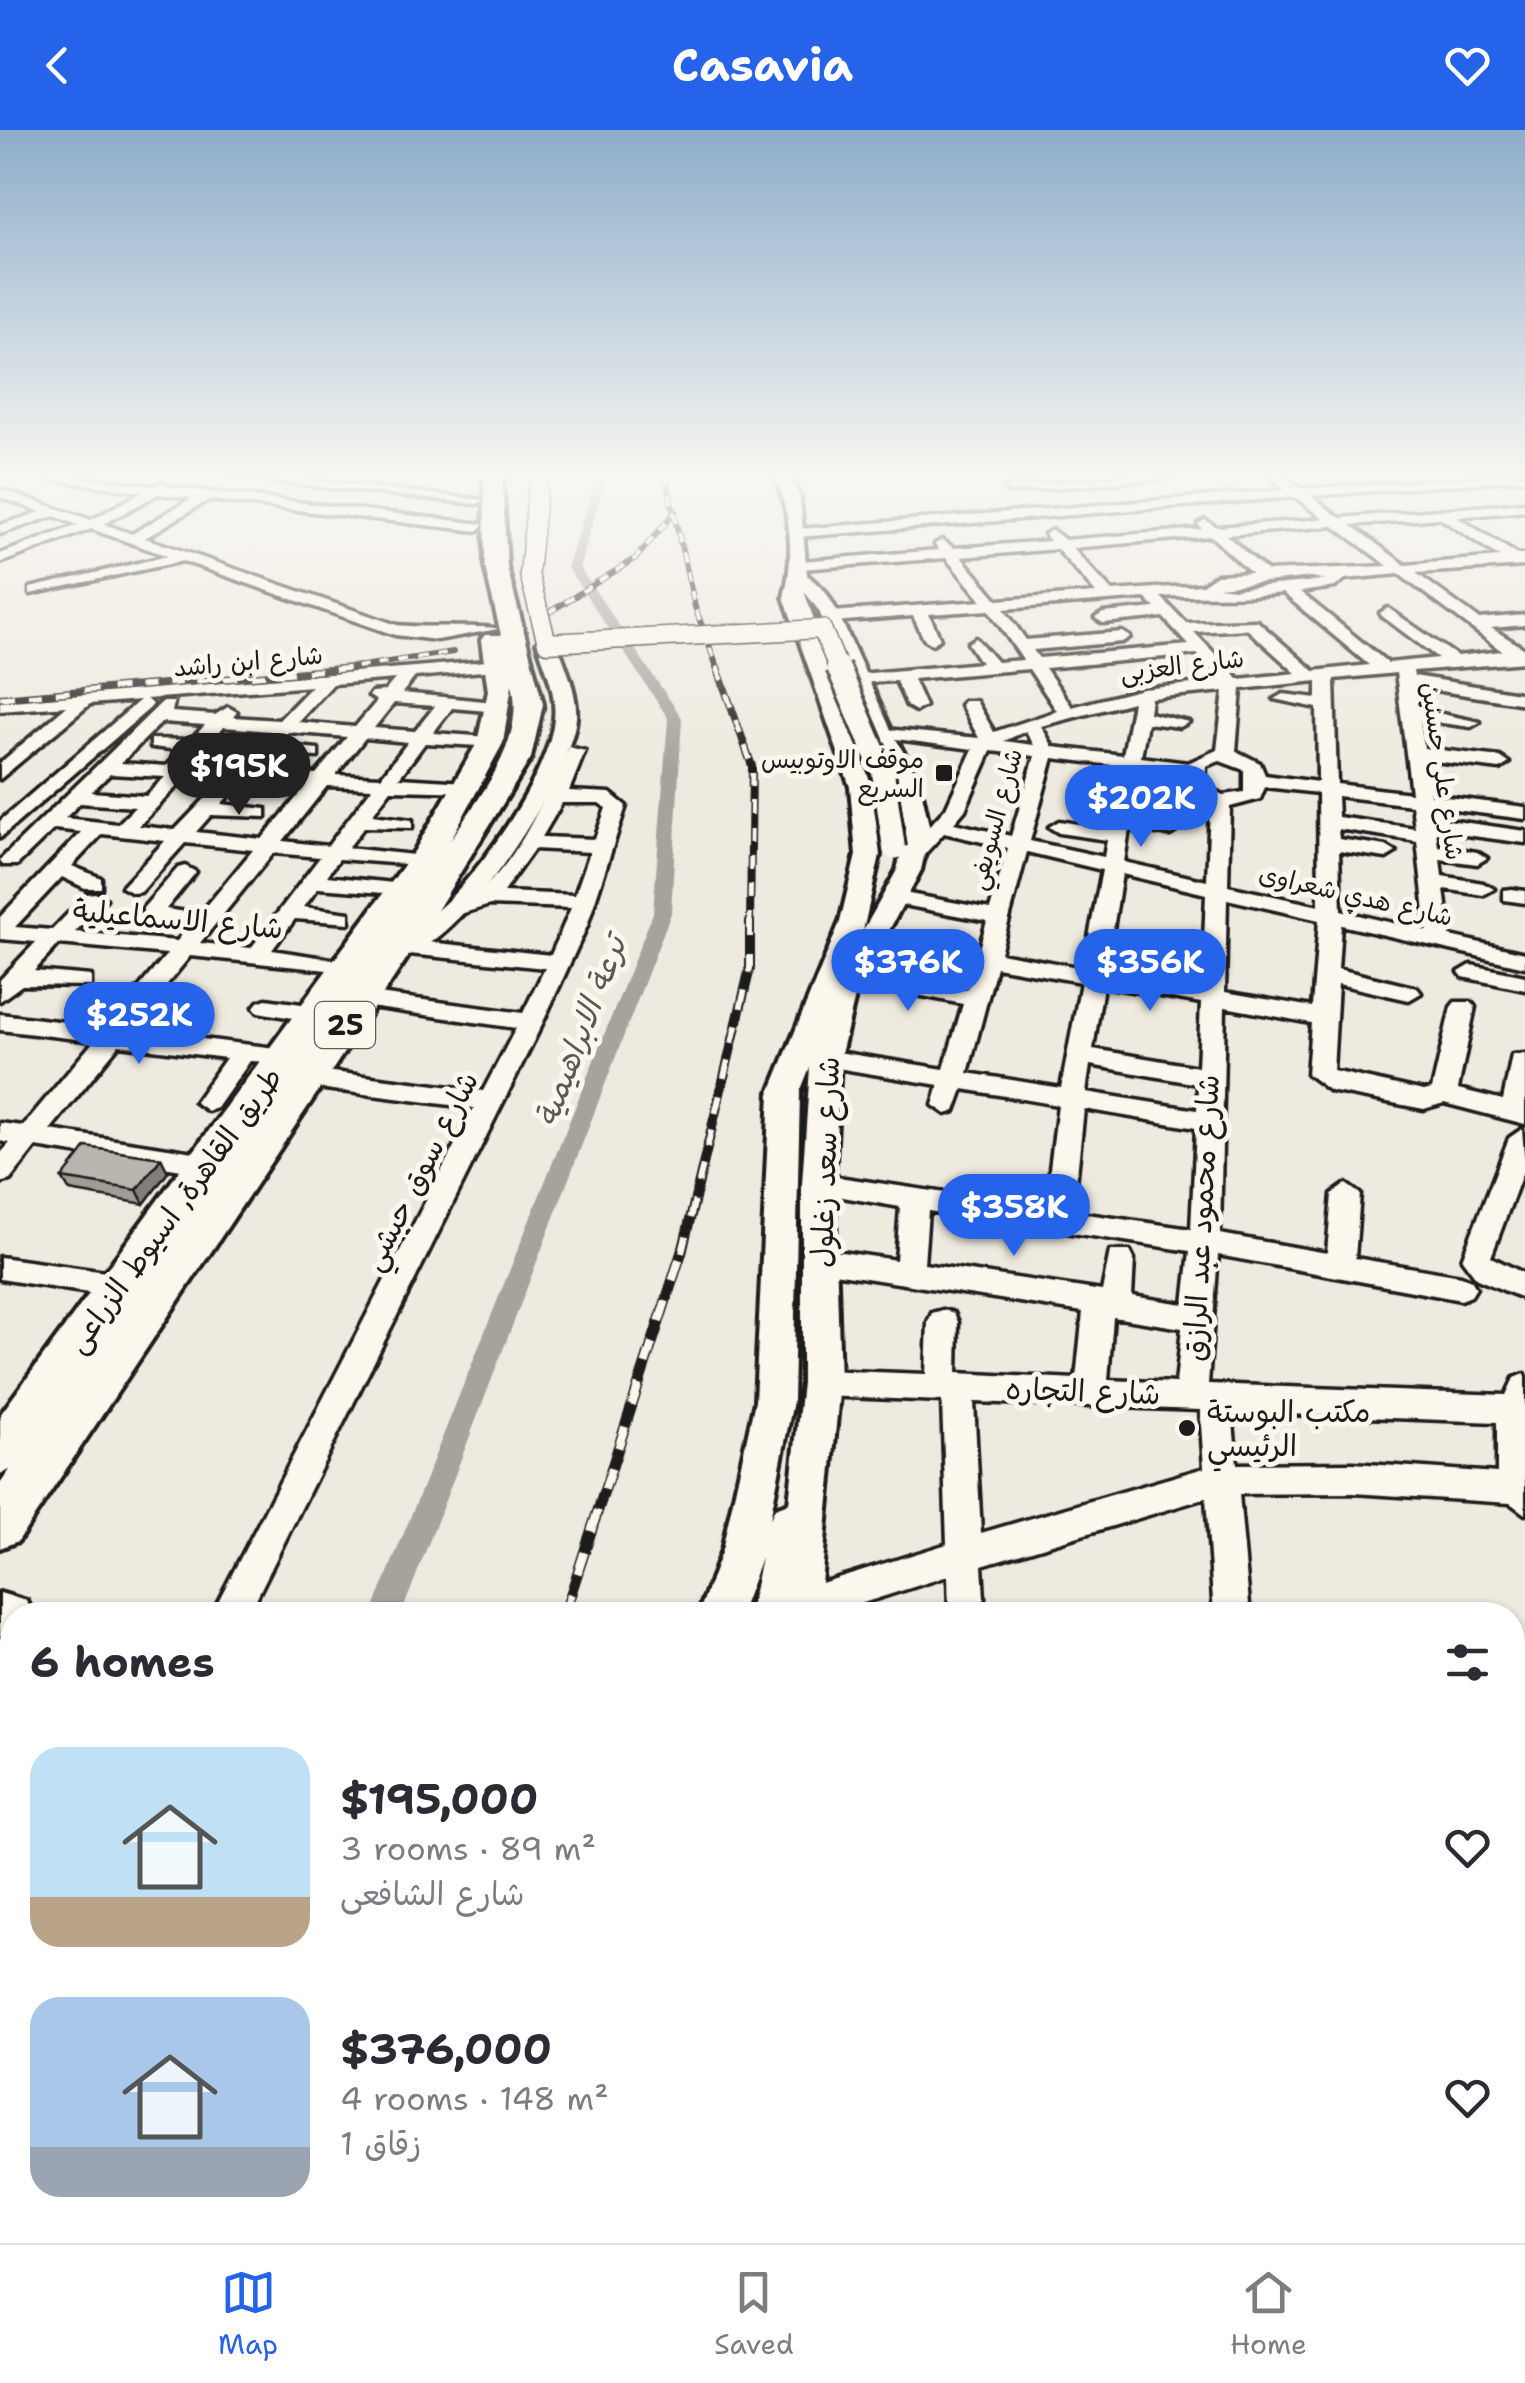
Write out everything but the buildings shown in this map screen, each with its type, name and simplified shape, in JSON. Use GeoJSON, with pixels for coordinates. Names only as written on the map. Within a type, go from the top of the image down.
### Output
{"type":"FeatureCollection","features":[{"type":"Feature","properties":{"kind":"highway","name":"طريق القاهرة, اسيوط الزراعى"},"geometry":{"type":"LineString","coordinates":[[6,1435],[362,983],[400,946],[490,743],[499,707],[500,665],[490,629],[485,573]]}},
{"type":"Feature","properties":{"kind":"highway","name":"طريق القاهرة, اسيوط الزراعى"},"geometry":{"type":"LineString","coordinates":[[0,1525],[297,1068],[316,1014],[362,983],[403,890],[437,856],[518,758],[529,722],[528,688],[487,573]]}},
{"type":"Feature","properties":{"kind":"main road","name":"طريق القاهرة, اسيوط الزراعى"},"geometry":{"type":"LineString","coordinates":[[209,1178],[369,972],[454,909],[569,746],[565,700],[530,573]]}},
{"type":"Feature","properties":{"kind":"main road","name":"شارع سعد زغلول"},"geometry":{"type":"LineString","coordinates":[[790,1602],[821,1383],[818,1184],[826,1058],[836,1010],[892,855],[916,802],[831,617],[801,573]]}},
{"type":"Feature","properties":{"kind":"main road","name":"شارع سعد زغلول"},"geometry":{"type":"LineString","coordinates":[[723,1602],[747,1532],[774,1401],[784,1092],[815,1016],[878,896],[892,855],[861,787],[793,598],[801,573]]}},
{"type":"Feature","properties":{"kind":"main road"},"geometry":{"type":"LineString","coordinates":[[547,644],[822,628],[882,772],[892,855]]}},
{"type":"Feature","properties":{"kind":"main road"},"geometry":{"type":"LineString","coordinates":[[790,1602],[811,1385],[806,1123],[815,1016]]}},
{"type":"Feature","properties":{"kind":"main road"},"geometry":{"type":"LineString","coordinates":[[0,1498],[209,1178]]}},
{"type":"Feature","properties":{"kind":"street"},"geometry":{"type":"LineString","coordinates":[[35,591],[115,573]]}},
{"type":"Feature","properties":{"kind":"street"},"geometry":{"type":"LineString","coordinates":[[222,573],[395,630],[437,634],[490,629]]}},
{"type":"Feature","properties":{"kind":"street"},"geometry":{"type":"LineString","coordinates":[[909,573],[912,576]]}},
{"type":"Feature","properties":{"kind":"street"},"geometry":{"type":"LineString","coordinates":[[967,573],[994,605],[1066,711]]}},
{"type":"Feature","properties":{"kind":"street"},"geometry":{"type":"LineString","coordinates":[[1087,573],[1108,596]]}},
{"type":"Feature","properties":{"kind":"street"},"geometry":{"type":"LineString","coordinates":[[1258,573],[1262,576]]}},
{"type":"Feature","properties":{"kind":"street"},"geometry":{"type":"LineString","coordinates":[[1202,589],[1218,580],[1304,573]]}},
{"type":"Feature","properties":{"kind":"street"},"geometry":{"type":"LineString","coordinates":[[1317,573],[1369,573]]}},
{"type":"Feature","properties":{"kind":"street"},"geometry":{"type":"LineString","coordinates":[[1408,573],[1446,601],[1474,629],[1523,659]]}},
{"type":"Feature","properties":{"kind":"street"},"geometry":{"type":"LineString","coordinates":[[831,617],[1202,589],[1234,594],[1330,584],[1338,580],[1336,575]]}},
{"type":"Feature","properties":{"kind":"street"},"geometry":{"type":"LineString","coordinates":[[1063,581],[1137,576]]}},
{"type":"Feature","properties":{"kind":"street"},"geometry":{"type":"LineString","coordinates":[[1374,590],[1426,586]]}},
{"type":"Feature","properties":{"kind":"street"},"geometry":{"type":"LineString","coordinates":[[1288,588],[1364,652],[1454,661]]}},
{"type":"Feature","properties":{"kind":"street"},"geometry":{"type":"LineString","coordinates":[[1202,589],[1222,615]]}},
{"type":"Feature","properties":{"kind":"street"},"geometry":{"type":"LineString","coordinates":[[1149,593],[1233,683],[1226,755]]}},
{"type":"Feature","properties":{"kind":"street"},"geometry":{"type":"LineString","coordinates":[[1416,603],[1446,601]]}},
{"type":"Feature","properties":{"kind":"street"},"geometry":{"type":"LineString","coordinates":[[958,608],[993,669]]}},
{"type":"Feature","properties":{"kind":"street"},"geometry":{"type":"LineString","coordinates":[[919,610],[987,742]]}},
{"type":"Feature","properties":{"kind":"street"},"geometry":{"type":"LineString","coordinates":[[1103,618],[1167,612]]}},
{"type":"Feature","properties":{"kind":"street"},"geometry":{"type":"LineString","coordinates":[[1388,613],[1402,654]]}},
{"type":"Feature","properties":{"kind":"street"},"geometry":{"type":"LineString","coordinates":[[1364,652],[1402,654],[1474,629],[1525,620]]}},
{"type":"Feature","properties":{"kind":"street"},"geometry":{"type":"LineString","coordinates":[[1182,628],[1251,624],[1316,674],[1326,704],[1330,919],[1320,1074],[1325,1080],[1424,1100],[1444,1094],[1521,1122]]}},
{"type":"Feature","properties":{"kind":"street"},"geometry":{"type":"LineString","coordinates":[[1474,629],[1491,657]]}},
{"type":"Feature","properties":{"kind":"street"},"geometry":{"type":"LineString","coordinates":[[1020,646],[1122,636]]}},
{"type":"Feature","properties":{"kind":"street"},"geometry":{"type":"LineString","coordinates":[[1349,640],[1402,654],[1525,698]]}},
{"type":"Feature","properties":{"kind":"street"},"geometry":{"type":"LineString","coordinates":[[858,679],[1032,666],[1160,646],[1202,649]]}},
{"type":"Feature","properties":{"kind":"street","name":"شارع العزبى"},"geometry":{"type":"LineString","coordinates":[[987,742],[1066,711],[1141,705],[1233,683],[1316,674],[1402,654],[1454,661],[1523,659]]}},
{"type":"Feature","properties":{"kind":"street","name":"شارع على حسنين"},"geometry":{"type":"LineString","coordinates":[[1402,654],[1429,851],[1434,948]]}},
{"type":"Feature","properties":{"kind":"street","name":"شارع ابن راشد"},"geometry":{"type":"LineString","coordinates":[[0,706],[253,686],[322,686],[500,665]]}},
{"type":"Feature","properties":{"kind":"street"},"geometry":{"type":"LineString","coordinates":[[0,1173],[409,673]]}},
{"type":"Feature","properties":{"kind":"street"},"geometry":{"type":"LineString","coordinates":[[903,676],[916,706]]}},
{"type":"Feature","properties":{"kind":"street"},"geometry":{"type":"LineString","coordinates":[[122,832],[195,746],[253,686]]}},
{"type":"Feature","properties":{"kind":"street"},"geometry":{"type":"LineString","coordinates":[[133,887],[322,686],[389,698],[499,707]]}},
{"type":"Feature","properties":{"kind":"street"},"geometry":{"type":"LineString","coordinates":[[5,861],[50,824],[184,691]]}},
{"type":"Feature","properties":{"kind":"street"},"geometry":{"type":"LineString","coordinates":[[0,832],[156,693]]}},
{"type":"Feature","properties":{"kind":"street"},"geometry":{"type":"LineString","coordinates":[[0,772],[85,699]]}},
{"type":"Feature","properties":{"kind":"street"},"geometry":{"type":"LineString","coordinates":[[1283,699],[1326,704]]}},
{"type":"Feature","properties":{"kind":"street"},"geometry":{"type":"LineString","coordinates":[[257,955],[447,702]]}},
{"type":"Feature","properties":{"kind":"street"},"geometry":{"type":"LineString","coordinates":[[1058,1219],[1072,1098],[1141,705],[1180,722]]}},
{"type":"Feature","properties":{"kind":"street"},"geometry":{"type":"LineString","coordinates":[[1410,713],[1471,722]]}},
{"type":"Feature","properties":{"kind":"street"},"geometry":{"type":"LineString","coordinates":[[158,716],[490,743]]}},
{"type":"Feature","properties":{"kind":"street","name":"شارع السويفي"},"geometry":{"type":"LineString","coordinates":[[946,1105],[1045,749],[1030,722]]}},
{"type":"Feature","properties":{"kind":"street"},"geometry":{"type":"LineString","coordinates":[[881,732],[1195,770]]}},
{"type":"Feature","properties":{"kind":"street"},"geometry":{"type":"LineString","coordinates":[[892,855],[942,827],[987,742]]}},
{"type":"Feature","properties":{"kind":"street"},"geometry":{"type":"LineString","coordinates":[[158,743],[195,746]]}},
{"type":"Feature","properties":{"kind":"street"},"geometry":{"type":"LineString","coordinates":[[486,898],[527,843],[554,796],[569,746]]}},
{"type":"Feature","properties":{"kind":"street"},"geometry":{"type":"LineString","coordinates":[[262,749],[312,753]]}},
{"type":"Feature","properties":{"kind":"street"},"geometry":{"type":"LineString","coordinates":[[0,750],[23,752]]}},
{"type":"Feature","properties":{"kind":"street"},"geometry":{"type":"LineString","coordinates":[[1416,753],[1500,763]]}},
{"type":"Feature","properties":{"kind":"street"},"geometry":{"type":"LineString","coordinates":[[88,754],[176,772],[467,788]]}},
{"type":"Feature","properties":{"kind":"street"},"geometry":{"type":"LineString","coordinates":[[1226,755],[1254,767],[1257,780],[1248,798],[1220,800],[1195,788],[1195,770],[1204,757],[1226,755]]}},
{"type":"Feature","properties":{"kind":"street"},"geometry":{"type":"LineString","coordinates":[[1257,780],[1525,813]]}},
{"type":"Feature","properties":{"kind":"street","name":"شارع سوق حبشي"},"geometry":{"type":"LineString","coordinates":[[235,1602],[492,1101],[584,902],[616,802],[554,796]]}},
{"type":"Feature","properties":{"kind":"street"},"geometry":{"type":"LineString","coordinates":[[77,798],[151,802]]}},
{"type":"Feature","properties":{"kind":"street","name":"شارع محمود عبد الرازق"},"geometry":{"type":"LineString","coordinates":[[1220,800],[1205,1242],[1198,1318],[1203,1397],[1223,1479],[1231,1602]]}},
{"type":"Feature","properties":{"kind":"street"},"geometry":{"type":"LineString","coordinates":[[206,809],[259,813]]}},
{"type":"Feature","properties":{"kind":"street"},"geometry":{"type":"LineString","coordinates":[[358,820],[405,824]]}},
{"type":"Feature","properties":{"kind":"street"},"geometry":{"type":"LineString","coordinates":[[50,824],[334,853],[437,856]]}},
{"type":"Feature","properties":{"kind":"street","name":"شارع هدي شعراوى"},"geometry":{"type":"LineString","coordinates":[[942,827],[1330,919],[1434,948],[1525,960]]}},
{"type":"Feature","properties":{"kind":"street"},"geometry":{"type":"LineString","coordinates":[[1059,827],[1170,828]]}},
{"type":"Feature","properties":{"kind":"street"},"geometry":{"type":"LineString","coordinates":[[1330,833],[1375,828],[1429,851],[1483,889]]}},
{"type":"Feature","properties":{"kind":"street"},"geometry":{"type":"LineString","coordinates":[[0,931],[94,830]]}},
{"type":"Feature","properties":{"kind":"street"},"geometry":{"type":"LineString","coordinates":[[1330,833],[1388,854],[1525,836]]}},
{"type":"Feature","properties":{"kind":"street"},"geometry":{"type":"LineString","coordinates":[[527,843],[604,846]]}},
{"type":"Feature","properties":{"kind":"street"},"geometry":{"type":"LineString","coordinates":[[1429,851],[1477,858]]}},
{"type":"Feature","properties":{"kind":"street"},"geometry":{"type":"LineString","coordinates":[[5,861],[75,872],[94,891],[55,937],[10,976]]}},
{"type":"Feature","properties":{"kind":"street"},"geometry":{"type":"LineString","coordinates":[[186,872],[151,912],[206,921]]}},
{"type":"Feature","properties":{"kind":"street"},"geometry":{"type":"LineString","coordinates":[[312,881],[403,890]]}},
{"type":"Feature","properties":{"kind":"street"},"geometry":{"type":"LineString","coordinates":[[878,896],[998,917]]}},
{"type":"Feature","properties":{"kind":"street"},"geometry":{"type":"LineString","coordinates":[[454,909],[486,898],[584,902]]}},
{"type":"Feature","properties":{"kind":"street"},"geometry":{"type":"LineString","coordinates":[[289,912],[341,918]]}},
{"type":"Feature","properties":{"kind":"street","name":"شارع الاسماعيلية"},"geometry":{"type":"LineString","coordinates":[[0,931],[257,955],[362,983],[535,1014]]}},
{"type":"Feature","properties":{"kind":"street"},"geometry":{"type":"LineString","coordinates":[[400,946],[559,963]]}},
{"type":"Feature","properties":{"kind":"street"},"geometry":{"type":"LineString","coordinates":[[987,958],[1323,1017]]}},
{"type":"Feature","properties":{"kind":"street"},"geometry":{"type":"LineString","coordinates":[[1470,972],[1525,983]]}},
{"type":"Feature","properties":{"kind":"street"},"geometry":{"type":"LineString","coordinates":[[1327,974],[1409,993]]}},
{"type":"Feature","properties":{"kind":"street"},"geometry":{"type":"LineString","coordinates":[[851,975],[976,1000]]}},
{"type":"Feature","properties":{"kind":"street"},"geometry":{"type":"LineString","coordinates":[[10,976],[84,980]]}},
{"type":"Feature","properties":{"kind":"street"},"geometry":{"type":"LineString","coordinates":[[266,1007],[316,1014]]}},
{"type":"Feature","properties":{"kind":"street"},"geometry":{"type":"LineString","coordinates":[[1444,1094],[1464,1007]]}},
{"type":"Feature","properties":{"kind":"street"},"geometry":{"type":"LineString","coordinates":[[0,1022],[243,1052],[297,1068],[420,1092],[492,1101]]}},
{"type":"Feature","properties":{"kind":"street"},"geometry":{"type":"LineString","coordinates":[[208,1102],[243,1052]]}},
{"type":"Feature","properties":{"kind":"street"},"geometry":{"type":"LineString","coordinates":[[1080,1056],[1209,1076]]}},
{"type":"Feature","properties":{"kind":"street"},"geometry":{"type":"LineString","coordinates":[[826,1058],[1209,1120]]}},
{"type":"Feature","properties":{"kind":"street"},"geometry":{"type":"LineString","coordinates":[[1520,1060],[1521,1122],[1476,1255],[1487,1271],[1525,1287]]}},
{"type":"Feature","properties":{"kind":"street"},"geometry":{"type":"LineString","coordinates":[[420,1092],[435,1067]]}},
{"type":"Feature","properties":{"kind":"street"},"geometry":{"type":"LineString","coordinates":[[0,1132],[209,1178]]}},
{"type":"Feature","properties":{"kind":"street"},"geometry":{"type":"LineString","coordinates":[[818,1184],[1205,1242],[1461,1288]]}},
{"type":"Feature","properties":{"kind":"street"},"geometry":{"type":"LineString","coordinates":[[1340,1266],[1346,1194]]}},
{"type":"Feature","properties":{"kind":"street"},"geometry":{"type":"LineString","coordinates":[[909,1273],[915,1197]]}},
{"type":"Feature","properties":{"kind":"street"},"geometry":{"type":"LineString","coordinates":[[1091,1390],[1120,1259]]}},
{"type":"Feature","properties":{"kind":"street"},"geometry":{"type":"LineString","coordinates":[[822,1260],[1198,1318]]}},
{"type":"Feature","properties":{"kind":"street"},"geometry":{"type":"LineString","coordinates":[[0,1268],[120,1286]]}},
{"type":"Feature","properties":{"kind":"street"},"geometry":{"type":"LineString","coordinates":[[944,1322],[966,1602]]}},
{"type":"Feature","properties":{"kind":"street","name":"شارع التجاره"},"geometry":{"type":"LineString","coordinates":[[821,1383],[1203,1397],[1522,1402]]}},
{"type":"Feature","properties":{"kind":"street"},"geometry":{"type":"LineString","coordinates":[[819,1602],[1186,1485],[1223,1479],[1282,1476],[1522,1494],[1510,1437],[1522,1402]]}},
{"type":"Feature","properties":{"kind":"waterway","name":"ترعة الابراهيمية"},"geometry":{"type":"LineString","coordinates":[[391,1602],[662,913],[675,718],[577,573]]}},
{"type":"Feature","properties":{"kind":"railway"},"geometry":{"type":"LineString","coordinates":[[548,613],[613,573]]}},
{"type":"Feature","properties":{"kind":"railway"},"geometry":{"type":"LineString","coordinates":[[687,573],[718,670]]}},
{"type":"Feature","properties":{"kind":"railway"},"geometry":{"type":"LineString","coordinates":[[348,668],[453,652]]}},
{"type":"Feature","properties":{"kind":"railway"},"geometry":{"type":"LineString","coordinates":[[348,668],[363,667]]}},
{"type":"Feature","properties":{"kind":"railway"},"geometry":{"type":"LineString","coordinates":[[717,667],[752,766],[750,923]]}},
{"type":"Feature","properties":{"kind":"railway"},"geometry":{"type":"LineString","coordinates":[[0,698],[348,668]]}},
{"type":"Feature","properties":{"kind":"railway"},"geometry":{"type":"LineString","coordinates":[[337,670],[348,668]]}},
{"type":"Feature","properties":{"kind":"railway"},"geometry":{"type":"LineString","coordinates":[[682,1253],[750,968],[750,923]]}},
{"type":"Feature","properties":{"kind":"railway"},"geometry":{"type":"LineString","coordinates":[[568,1602],[682,1251]]}},
{"type":"Feature","properties":{"kind":"place","name":"موقف الاوتوبيس السريع"},"geometry":{"type":"Point","coordinates":[944,773]}},
{"type":"Feature","properties":{"kind":"place","name":"مكتب البوستة الرئيسي"},"geometry":{"type":"Point","coordinates":[1187,1428]}}]}
